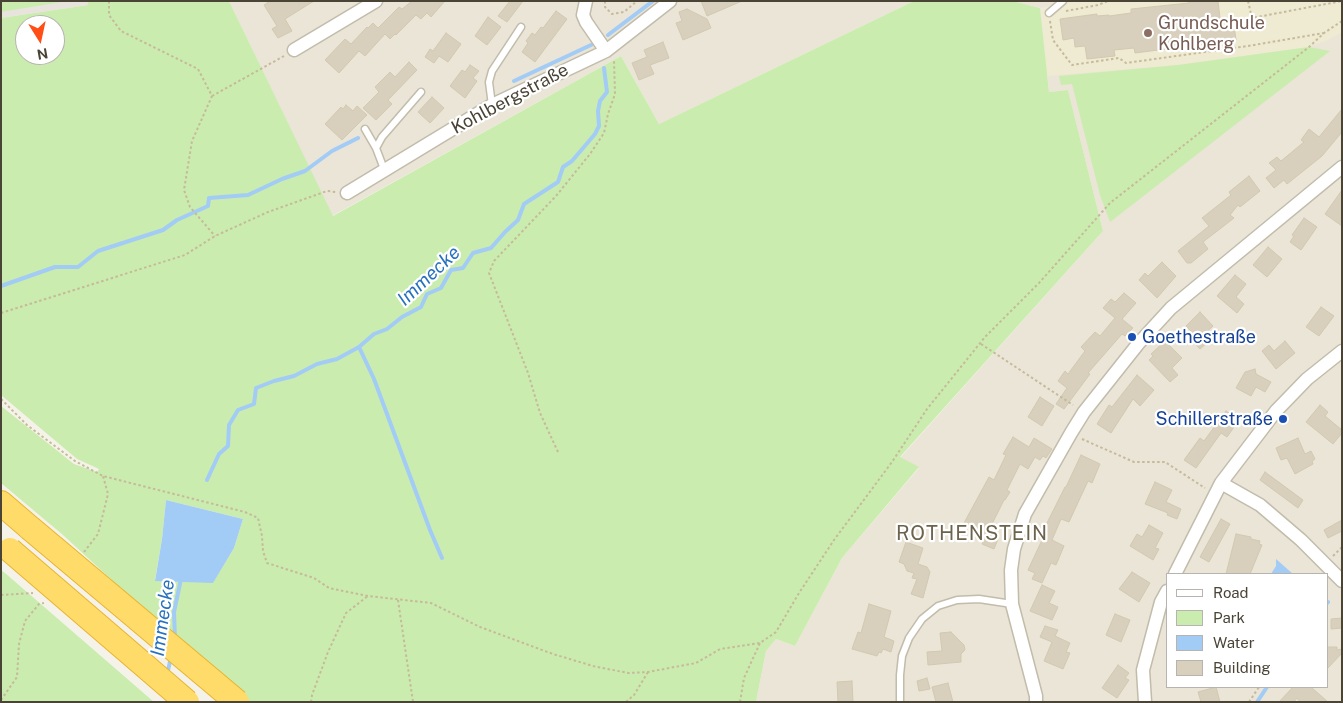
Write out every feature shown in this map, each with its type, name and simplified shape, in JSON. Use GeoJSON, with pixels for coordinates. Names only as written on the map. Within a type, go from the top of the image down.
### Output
{"type":"FeatureCollection","features":[{"type":"Feature","properties":{"kind":"highway"},"geometry":{"type":"LineString","coordinates":[[1,503],[237,702]]}},
{"type":"Feature","properties":{"kind":"highway"},"geometry":{"type":"LineString","coordinates":[[6,547],[187,702]]}},
{"type":"Feature","properties":{"kind":"street"},"geometry":{"type":"LineString","coordinates":[[294,50],[376,1]]}},
{"type":"Feature","properties":{"kind":"street"},"geometry":{"type":"LineString","coordinates":[[586,1],[583,15],[586,22],[609,48]]}},
{"type":"Feature","properties":{"kind":"street","name":"Kohlbergstraße"},"geometry":{"type":"LineString","coordinates":[[346,193],[492,105],[609,48],[670,1]]}},
{"type":"Feature","properties":{"kind":"street"},"geometry":{"type":"LineString","coordinates":[[1036,702],[1012,604],[1011,570],[1014,549],[1025,514],[1071,433],[1084,412],[1138,344],[1171,308],[1342,167]]}},
{"type":"Feature","properties":{"kind":"street"},"geometry":{"type":"LineString","coordinates":[[1176,573],[1218,489],[1276,411],[1307,379],[1342,351]]}},
{"type":"Feature","properties":{"kind":"street"},"geometry":{"type":"LineString","coordinates":[[1218,489],[1260,505],[1301,540],[1342,582]]}},
{"type":"Feature","properties":{"kind":"street"},"geometry":{"type":"LineString","coordinates":[[1145,702],[1143,670],[1166,593]]}},
{"type":"Feature","properties":{"kind":"lane"},"geometry":{"type":"LineString","coordinates":[[1049,14],[1063,1]]}},
{"type":"Feature","properties":{"kind":"lane"},"geometry":{"type":"LineString","coordinates":[[492,105],[490,82],[492,71],[522,27]]}},
{"type":"Feature","properties":{"kind":"lane"},"geometry":{"type":"LineString","coordinates":[[376,148],[387,131],[420,92]]}},
{"type":"Feature","properties":{"kind":"lane"},"geometry":{"type":"LineString","coordinates":[[365,129],[376,148],[384,169]]}},
{"type":"Feature","properties":{"kind":"lane"},"geometry":{"type":"LineString","coordinates":[[900,702],[902,656],[909,638],[922,619],[938,606],[957,600],[979,599],[1012,604]]}},
{"type":"Feature","properties":{"kind":"path"},"geometry":{"type":"LineString","coordinates":[[109,1],[109,15],[121,31],[198,69],[212,96]]}},
{"type":"Feature","properties":{"kind":"path"},"geometry":{"type":"LineString","coordinates":[[605,1],[605,7],[612,14],[624,12],[637,1]]}},
{"type":"Feature","properties":{"kind":"path"},"geometry":{"type":"LineString","coordinates":[[1108,1],[1098,5],[1049,14],[1053,40],[1072,65],[1119,58],[1126,63],[1324,33]]}},
{"type":"Feature","properties":{"kind":"path"},"geometry":{"type":"LineString","coordinates":[[1248,1],[1252,18],[1342,1]]}},
{"type":"Feature","properties":{"kind":"path"},"geometry":{"type":"LineString","coordinates":[[1,399],[27,425],[82,465],[103,476],[245,512],[258,518],[267,563],[314,578],[329,588],[368,596],[431,603],[480,627],[553,654],[593,666],[628,673],[648,672],[696,663],[720,649],[760,643],[776,632],[834,540],[892,462],[927,409],[980,344],[1039,283],[1110,203],[1309,47],[1324,33],[1342,21]]}},
{"type":"Feature","properties":{"kind":"path"},"geometry":{"type":"LineString","coordinates":[[558,452],[540,413],[528,373],[488,273],[494,261],[556,196],[590,154],[604,133],[615,94],[609,48]]}},
{"type":"Feature","properties":{"kind":"path"},"geometry":{"type":"LineString","coordinates":[[214,236],[190,207],[184,190],[192,141],[212,96],[294,50]]}},
{"type":"Feature","properties":{"kind":"path"},"geometry":{"type":"LineString","coordinates":[[1,313],[185,255],[214,236],[268,212],[327,191],[346,193]]}},
{"type":"Feature","properties":{"kind":"path"},"geometry":{"type":"LineString","coordinates":[[980,344],[1084,412]]}},
{"type":"Feature","properties":{"kind":"path"},"geometry":{"type":"LineString","coordinates":[[1071,433],[1134,462],[1165,462],[1218,489]]}},
{"type":"Feature","properties":{"kind":"path"},"geometry":{"type":"LineString","coordinates":[[311,702],[328,652],[346,614],[368,596]]}},
{"type":"Feature","properties":{"kind":"path"},"geometry":{"type":"LineString","coordinates":[[398,599],[413,702]]}},
{"type":"Feature","properties":{"kind":"path"},"geometry":{"type":"LineString","coordinates":[[1,700],[17,677],[19,644],[25,621],[39,604]]}},
{"type":"Feature","properties":{"kind":"path"},"geometry":{"type":"LineString","coordinates":[[740,702],[744,678],[760,643]]}},
{"type":"Feature","properties":{"kind":"path"},"geometry":{"type":"LineString","coordinates":[[626,702],[634,695],[648,672]]}},
{"type":"Feature","properties":{"kind":"path"},"geometry":{"type":"LineString","coordinates":[[1248,702],[1258,688]]}},
{"type":"Feature","properties":{"kind":"shaded area"},"geometry":{"type":"Polygon","coordinates":[[[1,1],[88,1],[88,5],[1,18],[1,1]]]}},
{"type":"Feature","properties":{"kind":"shaded area"},"geometry":{"type":"Polygon","coordinates":[[[229,1],[914,1],[659,124],[621,56],[332,216],[229,1]]]}},
{"type":"Feature","properties":{"kind":"shaded area"},"geometry":{"type":"Polygon","coordinates":[[[1013,1],[1342,1],[1342,702],[756,702],[766,651],[776,639],[795,646],[842,558],[919,468],[900,458],[1103,231],[1068,90],[1049,92],[1040,8],[1013,1]]]}},
{"type":"Feature","properties":{"kind":"shaded area"},"geometry":{"type":"Polygon","coordinates":[[[1078,1],[1342,1],[1342,32],[1309,47],[1178,65],[1047,76],[1040,8],[1078,1]]]}},
{"type":"Feature","properties":{"kind":"green space"},"geometry":{"type":"Polygon","coordinates":[[[1,1],[68,1],[1,12],[1,1]]]}},
{"type":"Feature","properties":{"kind":"green space"},"geometry":{"type":"Polygon","coordinates":[[[88,1],[229,1],[333,216],[621,56],[659,124],[914,1],[1013,1],[1040,8],[1049,92],[1068,90],[1103,231],[900,457],[919,467],[842,558],[795,646],[776,639],[766,651],[756,702],[244,702],[63,535],[1,483],[1,406],[74,464],[97,472],[99,469],[77,459],[1,395],[1,18],[15,16],[15,65],[65,65],[65,15],[21,15],[88,5],[88,1]],[[166,500],[155,580],[213,582],[234,548],[243,519],[166,500]]]}},
{"type":"Feature","properties":{"kind":"green space"},"geometry":{"type":"Polygon","coordinates":[[[1309,47],[1330,51],[1110,222],[1100,195],[1072,84],[1061,85],[1059,76],[1178,65],[1309,47]]]}},
{"type":"Feature","properties":{"kind":"green space"},"geometry":{"type":"Polygon","coordinates":[[[1,570],[5,573],[154,702],[1,702],[1,570]]]}},
{"type":"Feature","properties":{"kind":"water"},"geometry":{"type":"Polygon","coordinates":[[[166,500],[243,519],[234,548],[213,583],[155,581],[166,500]]]}},
{"type":"Feature","properties":{"kind":"water"},"geometry":{"type":"Polygon","coordinates":[[[1276,559],[1292,573],[1272,573],[1276,566],[1276,559]]]}},
{"type":"Feature","properties":{"kind":"building"},"geometry":{"type":"Polygon","coordinates":[[[270,1],[314,1],[285,19],[292,31],[278,38],[272,29],[277,26],[264,5],[270,1]]]}},
{"type":"Feature","properties":{"kind":"building"},"geometry":{"type":"Polygon","coordinates":[[[412,1],[445,1],[431,17],[427,13],[421,19],[416,15],[390,39],[385,34],[365,56],[359,51],[339,73],[325,60],[345,39],[351,44],[367,27],[373,23],[378,28],[399,7],[402,9],[412,1]]]}},
{"type":"Feature","properties":{"kind":"building"},"geometry":{"type":"Polygon","coordinates":[[[510,1],[523,1],[507,22],[498,16],[510,1]]]}},
{"type":"Feature","properties":{"kind":"building"},"geometry":{"type":"Polygon","coordinates":[[[701,1],[742,1],[707,16],[701,1]]]}},
{"type":"Feature","properties":{"kind":"building","name":"Grundschule Kohlberg"},"geometry":{"type":"Polygon","coordinates":[[[1189,1],[1218,1],[1221,27],[1234,25],[1236,40],[1135,53],[1134,48],[1114,50],[1115,56],[1087,59],[1085,46],[1075,47],[1074,38],[1063,40],[1060,19],[1097,14],[1097,16],[1109,16],[1131,13],[1131,9],[1189,3],[1189,1]]]}},
{"type":"Feature","properties":{"kind":"building"},"geometry":{"type":"Polygon","coordinates":[[[687,9],[707,19],[711,28],[683,40],[676,23],[682,21],[679,12],[687,9]]]}},
{"type":"Feature","properties":{"kind":"building"},"geometry":{"type":"Polygon","coordinates":[[[556,11],[567,19],[535,62],[522,52],[528,43],[526,41],[532,33],[535,35],[541,27],[543,28],[556,11]]]}},
{"type":"Feature","properties":{"kind":"building"},"geometry":{"type":"Polygon","coordinates":[[[488,17],[501,27],[487,45],[475,36],[488,17]]]}},
{"type":"Feature","properties":{"kind":"building"},"geometry":{"type":"Polygon","coordinates":[[[446,33],[461,44],[448,62],[439,56],[434,63],[425,57],[430,49],[433,51],[446,33]]]}},
{"type":"Feature","properties":{"kind":"building"},"geometry":{"type":"Polygon","coordinates":[[[663,42],[669,58],[650,65],[654,74],[639,80],[632,63],[647,57],[644,50],[663,42]]]}},
{"type":"Feature","properties":{"kind":"building"},"geometry":{"type":"Polygon","coordinates":[[[409,62],[417,70],[388,100],[392,104],[376,120],[363,108],[379,92],[375,87],[390,72],[395,77],[409,62]]]}},
{"type":"Feature","properties":{"kind":"building"},"geometry":{"type":"Polygon","coordinates":[[[470,65],[479,71],[473,78],[477,81],[465,98],[450,86],[462,70],[465,72],[470,65]]]}},
{"type":"Feature","properties":{"kind":"building"},"geometry":{"type":"Polygon","coordinates":[[[432,97],[444,108],[430,123],[418,112],[432,97]]]}},
{"type":"Feature","properties":{"kind":"building"},"geometry":{"type":"Polygon","coordinates":[[[346,105],[353,111],[357,106],[367,115],[342,140],[325,124],[341,107],[343,109],[346,105]]]}},
{"type":"Feature","properties":{"kind":"building"},"geometry":{"type":"Polygon","coordinates":[[[1342,109],[1342,132],[1322,156],[1287,184],[1284,180],[1274,188],[1266,178],[1276,170],[1269,163],[1277,157],[1281,161],[1304,142],[1301,140],[1309,129],[1319,137],[1342,109]]]}},
{"type":"Feature","properties":{"kind":"building"},"geometry":{"type":"Polygon","coordinates":[[[1249,176],[1260,191],[1240,207],[1238,205],[1230,215],[1234,218],[1203,242],[1208,249],[1191,263],[1187,263],[1178,251],[1209,226],[1202,218],[1231,195],[1229,192],[1249,176]]]}},
{"type":"Feature","properties":{"kind":"building"},"geometry":{"type":"Polygon","coordinates":[[[1342,190],[1342,226],[1325,214],[1342,190]]]}},
{"type":"Feature","properties":{"kind":"building"},"geometry":{"type":"Polygon","coordinates":[[[1304,218],[1317,227],[1301,250],[1290,242],[1294,236],[1292,235],[1304,218]]]}},
{"type":"Feature","properties":{"kind":"building"},"geometry":{"type":"Polygon","coordinates":[[[1268,247],[1282,259],[1267,277],[1253,265],[1268,247]]]}},
{"type":"Feature","properties":{"kind":"building"},"geometry":{"type":"Polygon","coordinates":[[[1162,262],[1176,276],[1157,298],[1139,280],[1145,273],[1148,276],[1162,262]]]}},
{"type":"Feature","properties":{"kind":"building"},"geometry":{"type":"Polygon","coordinates":[[[1235,275],[1246,284],[1236,297],[1244,304],[1237,313],[1217,296],[1235,275]]]}},
{"type":"Feature","properties":{"kind":"building"},"geometry":{"type":"Polygon","coordinates":[[[1124,293],[1136,303],[1122,319],[1133,328],[1125,336],[1122,334],[1088,373],[1090,374],[1064,409],[1056,404],[1067,388],[1058,381],[1065,371],[1068,374],[1085,351],[1081,347],[1095,332],[1100,336],[1115,318],[1103,308],[1111,299],[1115,302],[1124,293]]]}},
{"type":"Feature","properties":{"kind":"building"},"geometry":{"type":"Polygon","coordinates":[[[1321,307],[1334,316],[1319,336],[1306,327],[1321,307]]]}},
{"type":"Feature","properties":{"kind":"building"},"geometry":{"type":"Polygon","coordinates":[[[1200,312],[1213,326],[1202,336],[1208,342],[1200,349],[1193,341],[1197,337],[1186,326],[1200,312]]]}},
{"type":"Feature","properties":{"kind":"building"},"geometry":{"type":"Polygon","coordinates":[[[1165,341],[1182,358],[1172,368],[1178,375],[1170,382],[1149,360],[1153,356],[1151,354],[1165,341]]]}},
{"type":"Feature","properties":{"kind":"building"},"geometry":{"type":"Polygon","coordinates":[[[1285,341],[1295,353],[1276,369],[1262,351],[1269,345],[1274,351],[1285,341]]]}},
{"type":"Feature","properties":{"kind":"building"},"geometry":{"type":"Polygon","coordinates":[[[1255,369],[1256,374],[1271,382],[1265,392],[1256,387],[1251,396],[1236,388],[1245,372],[1255,369]]]}},
{"type":"Feature","properties":{"kind":"building"},"geometry":{"type":"Polygon","coordinates":[[[1137,375],[1154,390],[1140,406],[1133,399],[1111,433],[1097,424],[1109,405],[1112,407],[1137,375]]]}},
{"type":"Feature","properties":{"kind":"building"},"geometry":{"type":"Polygon","coordinates":[[[1040,397],[1054,406],[1042,426],[1028,417],[1040,397]]]}},
{"type":"Feature","properties":{"kind":"building"},"geometry":{"type":"Polygon","coordinates":[[[1320,405],[1328,412],[1325,416],[1342,430],[1342,433],[1333,444],[1306,422],[1320,405]]]}},
{"type":"Feature","properties":{"kind":"building"},"geometry":{"type":"Polygon","coordinates":[[[1226,411],[1239,420],[1227,437],[1221,433],[1196,468],[1184,460],[1200,438],[1204,441],[1226,411]]]}},
{"type":"Feature","properties":{"kind":"building"},"geometry":{"type":"Polygon","coordinates":[[[1013,437],[1029,447],[1034,438],[1052,449],[1046,458],[1043,456],[1040,460],[1035,457],[1028,469],[1020,464],[1007,490],[1010,492],[987,534],[998,539],[994,549],[982,544],[985,537],[972,530],[973,527],[964,523],[989,477],[994,480],[1006,455],[1003,454],[1013,437]]]}},
{"type":"Feature","properties":{"kind":"building"},"geometry":{"type":"Polygon","coordinates":[[[1298,438],[1305,454],[1311,451],[1315,459],[1312,461],[1313,464],[1295,474],[1287,458],[1281,460],[1276,448],[1298,438]]]}},
{"type":"Feature","properties":{"kind":"building"},"geometry":{"type":"Polygon","coordinates":[[[1081,455],[1100,464],[1092,483],[1088,481],[1069,522],[1061,519],[1052,540],[1064,546],[1056,565],[1051,563],[1042,583],[1032,579],[1035,573],[1028,570],[1043,538],[1040,537],[1081,455]]]}},
{"type":"Feature","properties":{"kind":"building"},"geometry":{"type":"Polygon","coordinates":[[[1265,472],[1303,500],[1298,508],[1260,480],[1265,472]]]}},
{"type":"Feature","properties":{"kind":"building"},"geometry":{"type":"Polygon","coordinates":[[[1155,482],[1172,490],[1166,502],[1181,509],[1177,519],[1167,515],[1168,513],[1145,504],[1155,482]]]}},
{"type":"Feature","properties":{"kind":"building"},"geometry":{"type":"Polygon","coordinates":[[[1221,519],[1230,524],[1209,562],[1200,557],[1221,519]]]}},
{"type":"Feature","properties":{"kind":"building"},"geometry":{"type":"Polygon","coordinates":[[[1342,520],[1342,531],[1328,538],[1324,530],[1342,520]]]}},
{"type":"Feature","properties":{"kind":"building"},"geometry":{"type":"Polygon","coordinates":[[[1149,525],[1163,533],[1155,548],[1159,549],[1153,560],[1130,546],[1137,534],[1142,537],[1149,525]]]}},
{"type":"Feature","properties":{"kind":"building"},"geometry":{"type":"Polygon","coordinates":[[[1236,534],[1260,541],[1259,544],[1262,545],[1250,573],[1226,573],[1236,534]]]}},
{"type":"Feature","properties":{"kind":"building"},"geometry":{"type":"Polygon","coordinates":[[[906,542],[923,548],[918,564],[927,567],[930,572],[923,598],[911,594],[917,579],[912,578],[914,573],[907,571],[904,564],[899,562],[906,542]]]}},
{"type":"Feature","properties":{"kind":"building"},"geometry":{"type":"Polygon","coordinates":[[[1132,572],[1150,583],[1139,602],[1119,589],[1132,572]]]}},
{"type":"Feature","properties":{"kind":"building"},"geometry":{"type":"Polygon","coordinates":[[[1042,585],[1055,591],[1049,603],[1058,607],[1052,620],[1030,611],[1042,585]]]}},
{"type":"Feature","properties":{"kind":"building"},"geometry":{"type":"Polygon","coordinates":[[[869,604],[891,611],[884,637],[894,641],[891,652],[883,649],[877,656],[852,649],[858,632],[861,633],[869,604]]]}},
{"type":"Feature","properties":{"kind":"building"},"geometry":{"type":"Polygon","coordinates":[[[1115,614],[1130,620],[1121,642],[1106,635],[1115,614]]]}},
{"type":"Feature","properties":{"kind":"building"},"geometry":{"type":"Polygon","coordinates":[[[1342,618],[1342,628],[1331,629],[1331,619],[1342,618]]]}},
{"type":"Feature","properties":{"kind":"building"},"geometry":{"type":"Polygon","coordinates":[[[1045,626],[1058,630],[1055,636],[1070,643],[1066,652],[1070,653],[1063,669],[1044,661],[1052,642],[1040,637],[1045,626]]]}},
{"type":"Feature","properties":{"kind":"building"},"geometry":{"type":"Polygon","coordinates":[[[951,632],[964,645],[965,650],[961,654],[961,662],[928,665],[927,652],[942,651],[940,633],[951,632]]]}},
{"type":"Feature","properties":{"kind":"building"},"geometry":{"type":"Polygon","coordinates":[[[1328,647],[1337,647],[1337,650],[1342,649],[1342,653],[1328,668],[1328,647]]]}},
{"type":"Feature","properties":{"kind":"building"},"geometry":{"type":"Polygon","coordinates":[[[1118,665],[1129,673],[1125,678],[1129,680],[1117,698],[1102,688],[1118,665]]]}},
{"type":"Feature","properties":{"kind":"building"},"geometry":{"type":"Polygon","coordinates":[[[927,678],[930,689],[919,691],[917,681],[927,678]]]}},
{"type":"Feature","properties":{"kind":"building"},"geometry":{"type":"Polygon","coordinates":[[[852,681],[853,702],[838,702],[837,682],[852,681]]]}},
{"type":"Feature","properties":{"kind":"building"},"geometry":{"type":"Polygon","coordinates":[[[948,683],[953,702],[936,702],[932,687],[948,683]]]}},
{"type":"Feature","properties":{"kind":"building"},"geometry":{"type":"Polygon","coordinates":[[[1216,688],[1220,702],[1201,702],[1198,692],[1216,688]]]}},
{"type":"Feature","properties":{"kind":"building"},"geometry":{"type":"Polygon","coordinates":[[[1292,688],[1312,688],[1328,702],[1300,702],[1297,698],[1294,702],[1279,702],[1292,688]]]}},
{"type":"Feature","properties":{"kind":"waterway","name":"Immecke"},"geometry":{"type":"LineString","coordinates":[[608,35],[653,1]]}},
{"type":"Feature","properties":{"kind":"waterway"},"geometry":{"type":"LineString","coordinates":[[514,81],[591,45]]}},
{"type":"Feature","properties":{"kind":"waterway","name":"Immecke"},"geometry":{"type":"LineString","coordinates":[[207,480],[219,454],[228,446],[229,425],[238,410],[254,404],[256,388],[294,376],[317,364],[337,359],[359,347],[374,334],[387,329],[402,317],[421,307],[427,294],[441,288],[451,270],[463,268],[473,253],[491,248],[518,220],[524,204],[558,182],[563,167],[572,161],[595,134],[599,126],[598,111],[600,101],[607,92],[604,68]]}},
{"type":"Feature","properties":{"kind":"waterway"},"geometry":{"type":"LineString","coordinates":[[1,286],[55,267],[78,267],[98,251],[163,230],[177,220],[208,206],[209,198],[248,195],[282,179],[305,171],[332,151],[358,138]]}},
{"type":"Feature","properties":{"kind":"waterway"},"geometry":{"type":"LineString","coordinates":[[359,347],[374,379],[442,558]]}},
{"type":"Feature","properties":{"kind":"waterway","name":"Immecke"},"geometry":{"type":"LineString","coordinates":[[175,638],[174,612],[181,579]]}},
{"type":"Feature","properties":{"kind":"waterway","name":"Immecke"},"geometry":{"type":"LineString","coordinates":[[167,675],[171,657]]}},
{"type":"Feature","properties":{"kind":"waterway"},"geometry":{"type":"LineString","coordinates":[[1257,702],[1266,688]]}},
{"type":"Feature","properties":{"kind":"place","name":"Grundschule Kohlberg"},"geometry":{"type":"Point","coordinates":[1148,33]}},
{"type":"Feature","properties":{"kind":"place","name":"Goethestraße"},"geometry":{"type":"Point","coordinates":[1132,337]}},
{"type":"Feature","properties":{"kind":"place","name":"Schillerstraße"},"geometry":{"type":"Point","coordinates":[1283,419]}},
{"type":"Feature","properties":{"kind":"district","name":"ROTHENSTEIN"},"geometry":{"type":"Point","coordinates":[972,534]}}]}
